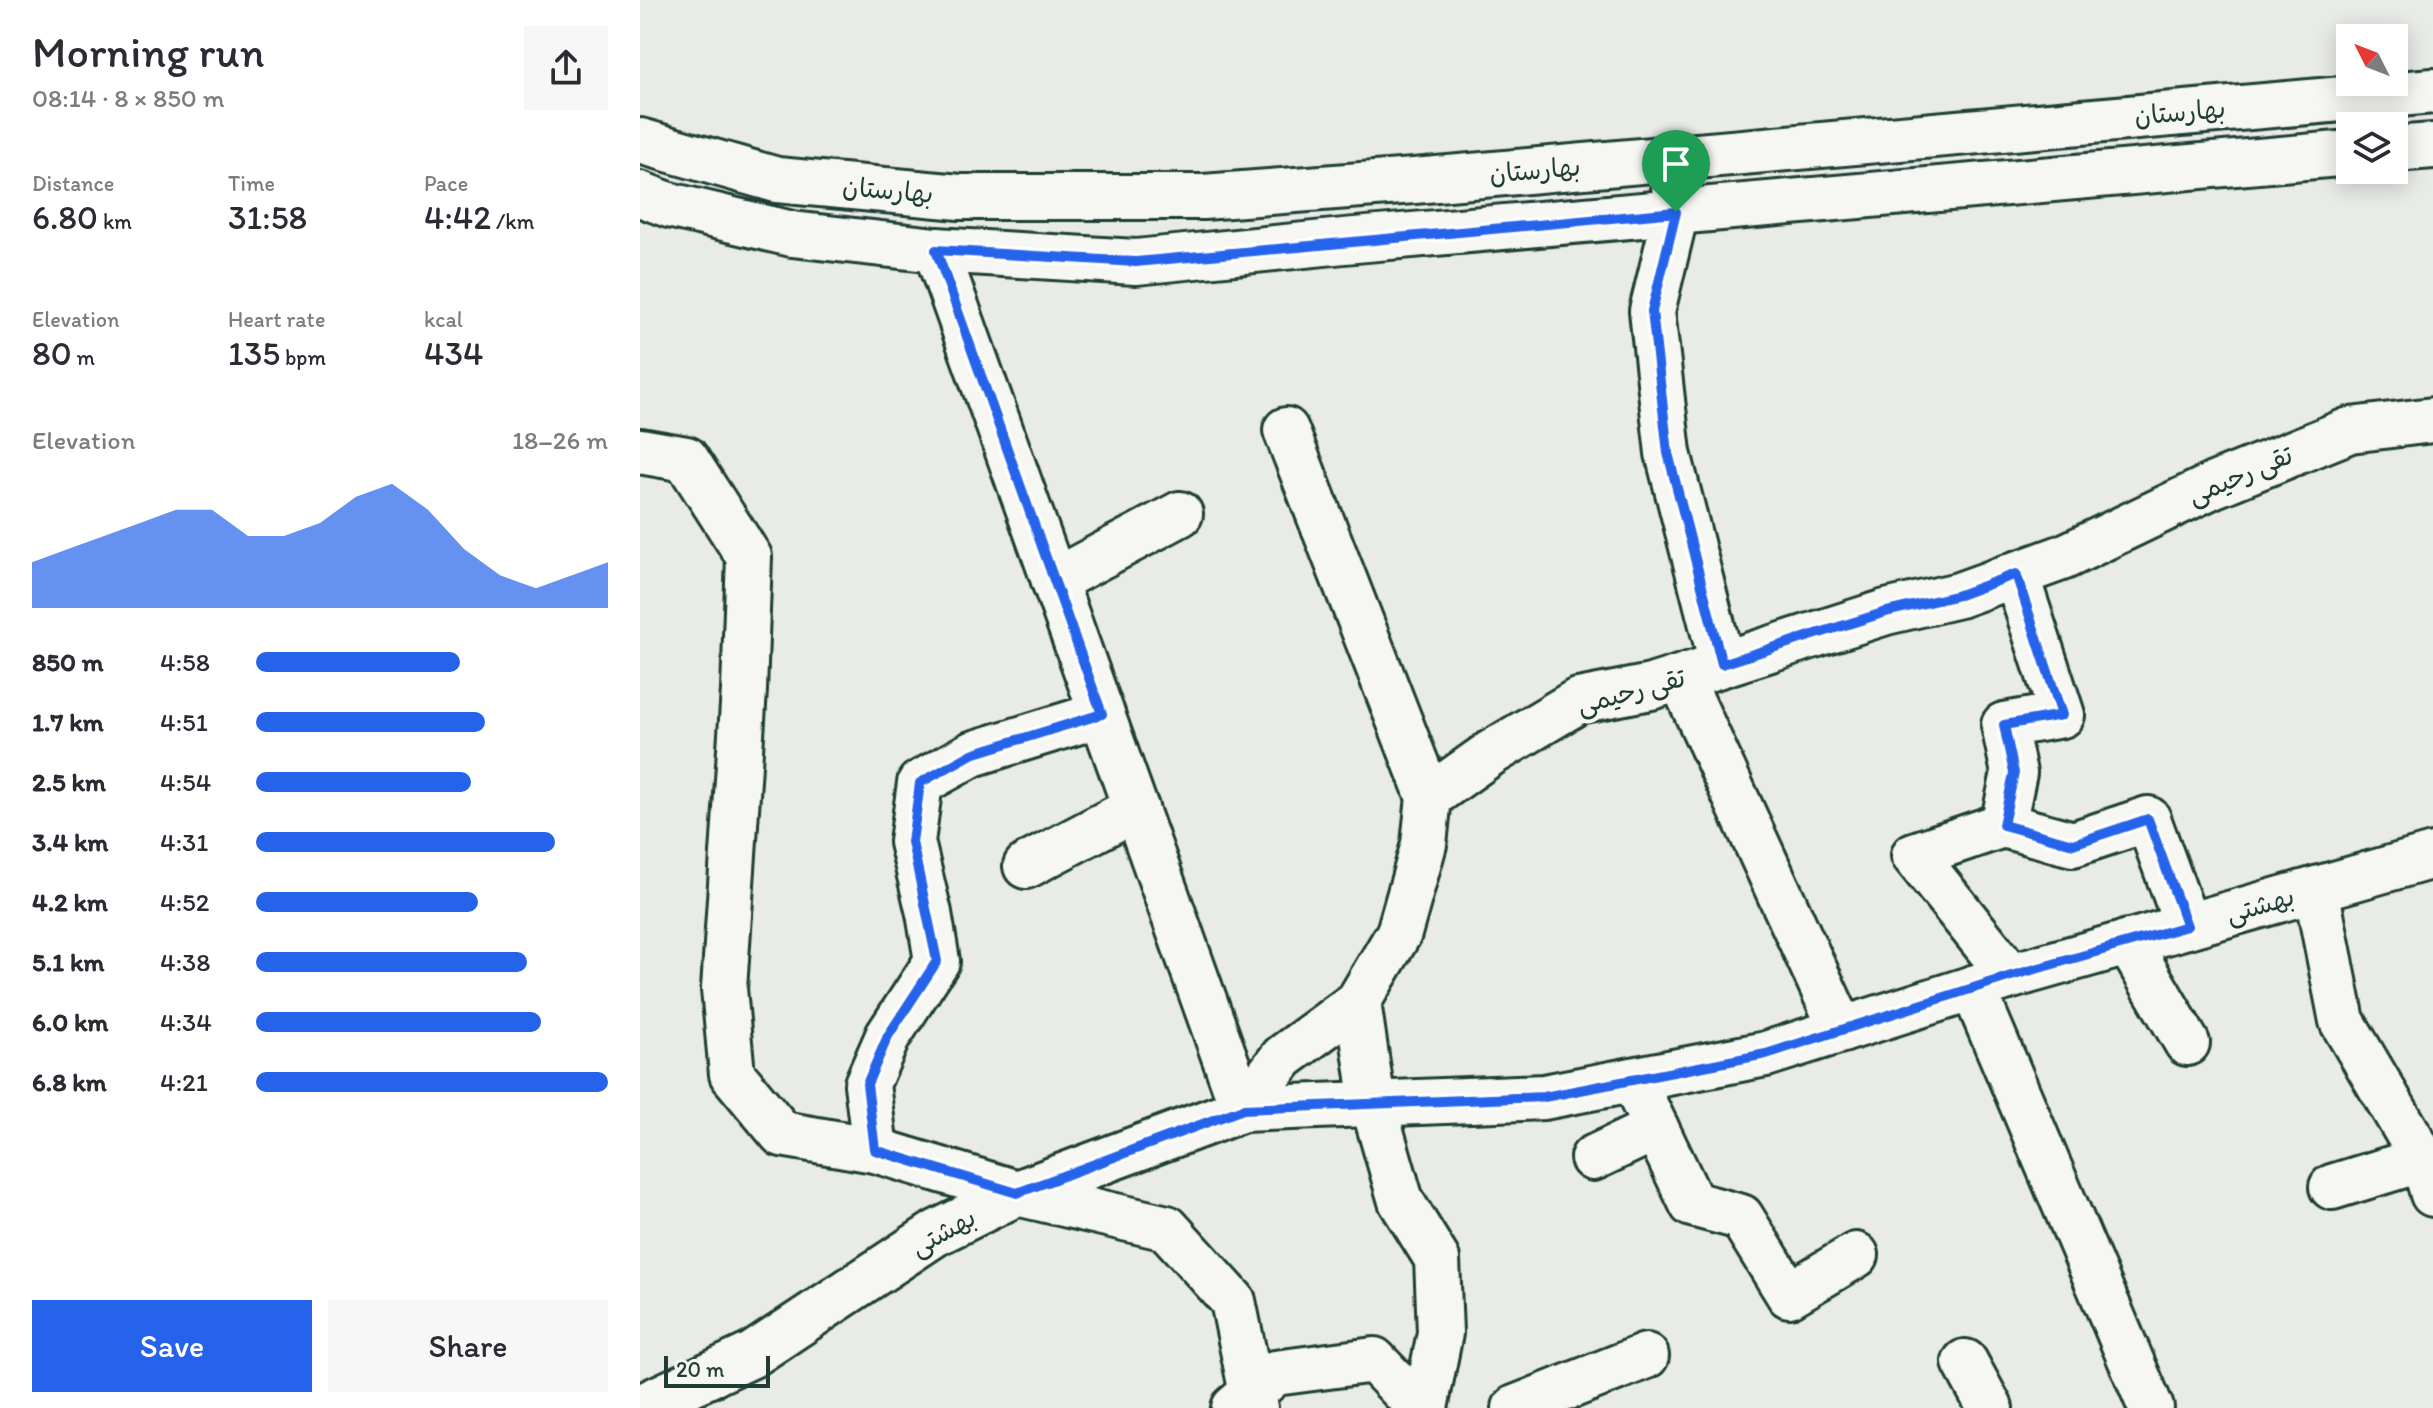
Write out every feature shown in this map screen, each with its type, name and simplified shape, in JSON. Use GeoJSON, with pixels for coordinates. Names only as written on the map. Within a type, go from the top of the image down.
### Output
{"type":"FeatureCollection","features":[{"type":"Feature","properties":{"kind":"street","name":"بهارستان"},"geometry":{"type":"LineString","coordinates":[[640,141],[777,180],[960,197],[1203,197],[2433,91]]}},
{"type":"Feature","properties":{"kind":"street"},"geometry":{"type":"LineString","coordinates":[[2408,148],[2433,146]]}},
{"type":"Feature","properties":{"kind":"street","name":"بهارستان"},"geometry":{"type":"LineString","coordinates":[[640,194],[669,205],[792,234],[936,250],[1136,262],[2336,154]]}},
{"type":"Feature","properties":{"kind":"street"},"geometry":{"type":"LineString","coordinates":[[1672,158],[1676,212],[1652,311],[1668,453],[1722,664]]}},
{"type":"Feature","properties":{"kind":"street"},"geometry":{"type":"LineString","coordinates":[[936,250],[1243,1109]]}},
{"type":"Feature","properties":{"kind":"street","name":"تقی رحیمی"},"geometry":{"type":"LineString","coordinates":[[1429,797],[1491,753],[1578,701],[1651,687],[1886,612],[1959,595],[2064,557],[2214,485],[2350,430],[2433,420]]}},
{"type":"Feature","properties":{"kind":"street"},"geometry":{"type":"LineString","coordinates":[[1243,1109],[1283,1057],[1358,1002],[1399,933],[1424,844],[1429,797],[1286,430]]}},
{"type":"Feature","properties":{"kind":"street"},"geometry":{"type":"LineString","coordinates":[[640,451],[686,459],[749,557],[744,690],[724,989],[732,1074],[782,1134],[875,1150],[1017,1193],[1167,1228],[1233,1301],[1247,1403]]}},
{"type":"Feature","properties":{"kind":"street"},"geometry":{"type":"LineString","coordinates":[[1054,581],[1180,514]]}},
{"type":"Feature","properties":{"kind":"street"},"geometry":{"type":"LineString","coordinates":[[2003,825],[2014,773],[2004,725],[2062,715],[2016,574]]}},
{"type":"Feature","properties":{"kind":"street"},"geometry":{"type":"LineString","coordinates":[[1681,678],[1842,1030]]}},
{"type":"Feature","properties":{"kind":"street"},"geometry":{"type":"LineString","coordinates":[[875,1150],[867,1084],[888,1036],[937,961],[912,842],[920,783],[972,754],[1102,714]]}},
{"type":"Feature","properties":{"kind":"street"},"geometry":{"type":"LineString","coordinates":[[1026,866],[1136,808]]}},
{"type":"Feature","properties":{"kind":"street"},"geometry":{"type":"LineString","coordinates":[[2151,1408],[1992,982],[1914,855],[2003,825],[2073,844],[2148,819],[2187,926]]}},
{"type":"Feature","properties":{"kind":"street","name":"بهشتی"},"geometry":{"type":"LineString","coordinates":[[645,1392],[752,1355],[936,1233],[1017,1193],[1243,1109],[1544,1097],[1766,1054],[1992,982],[2433,856]]}},
{"type":"Feature","properties":{"kind":"street"},"geometry":{"type":"LineString","coordinates":[[2316,889],[2342,1021],[2428,1177],[2332,1187]]}},
{"type":"Feature","properties":{"kind":"street"},"geometry":{"type":"LineString","coordinates":[[2128,942],[2187,1043]]}},
{"type":"Feature","properties":{"kind":"street"},"geometry":{"type":"LineString","coordinates":[[1358,1002],[1373,1104],[1401,1201],[1437,1259],[1440,1333],[1423,1408]]}},
{"type":"Feature","properties":{"kind":"street"},"geometry":{"type":"LineString","coordinates":[[1633,1080],[1692,1204],[1741,1217],[1789,1295],[1856,1255]]}},
{"type":"Feature","properties":{"kind":"street"},"geometry":{"type":"LineString","coordinates":[[1593,1158],[1656,1128]]}},
{"type":"Feature","properties":{"kind":"street"},"geometry":{"type":"LineString","coordinates":[[1515,1408],[1646,1356]]}},
{"type":"Feature","properties":{"kind":"street"},"geometry":{"type":"LineString","coordinates":[[1247,1403],[1275,1373],[1374,1360],[1423,1408]]}},
{"type":"Feature","properties":{"kind":"street"},"geometry":{"type":"LineString","coordinates":[[1965,1362],[1990,1408]]}},
{"type":"Feature","properties":{"kind":"route"},"geometry":{"type":"LineString","coordinates":[[1676,212],[1652,311],[1668,453],[1722,664],[1886,612],[1959,595],[2016,574],[2062,715],[2004,725],[2014,773],[2003,825],[2073,844],[2148,819],[2187,926],[2011,976],[1766,1054],[1544,1097],[1243,1109],[1017,1193],[875,1150],[867,1084],[888,1036],[937,961],[912,842],[920,783],[972,754],[1102,714],[936,250],[1136,262],[1676,212]]}}]}
